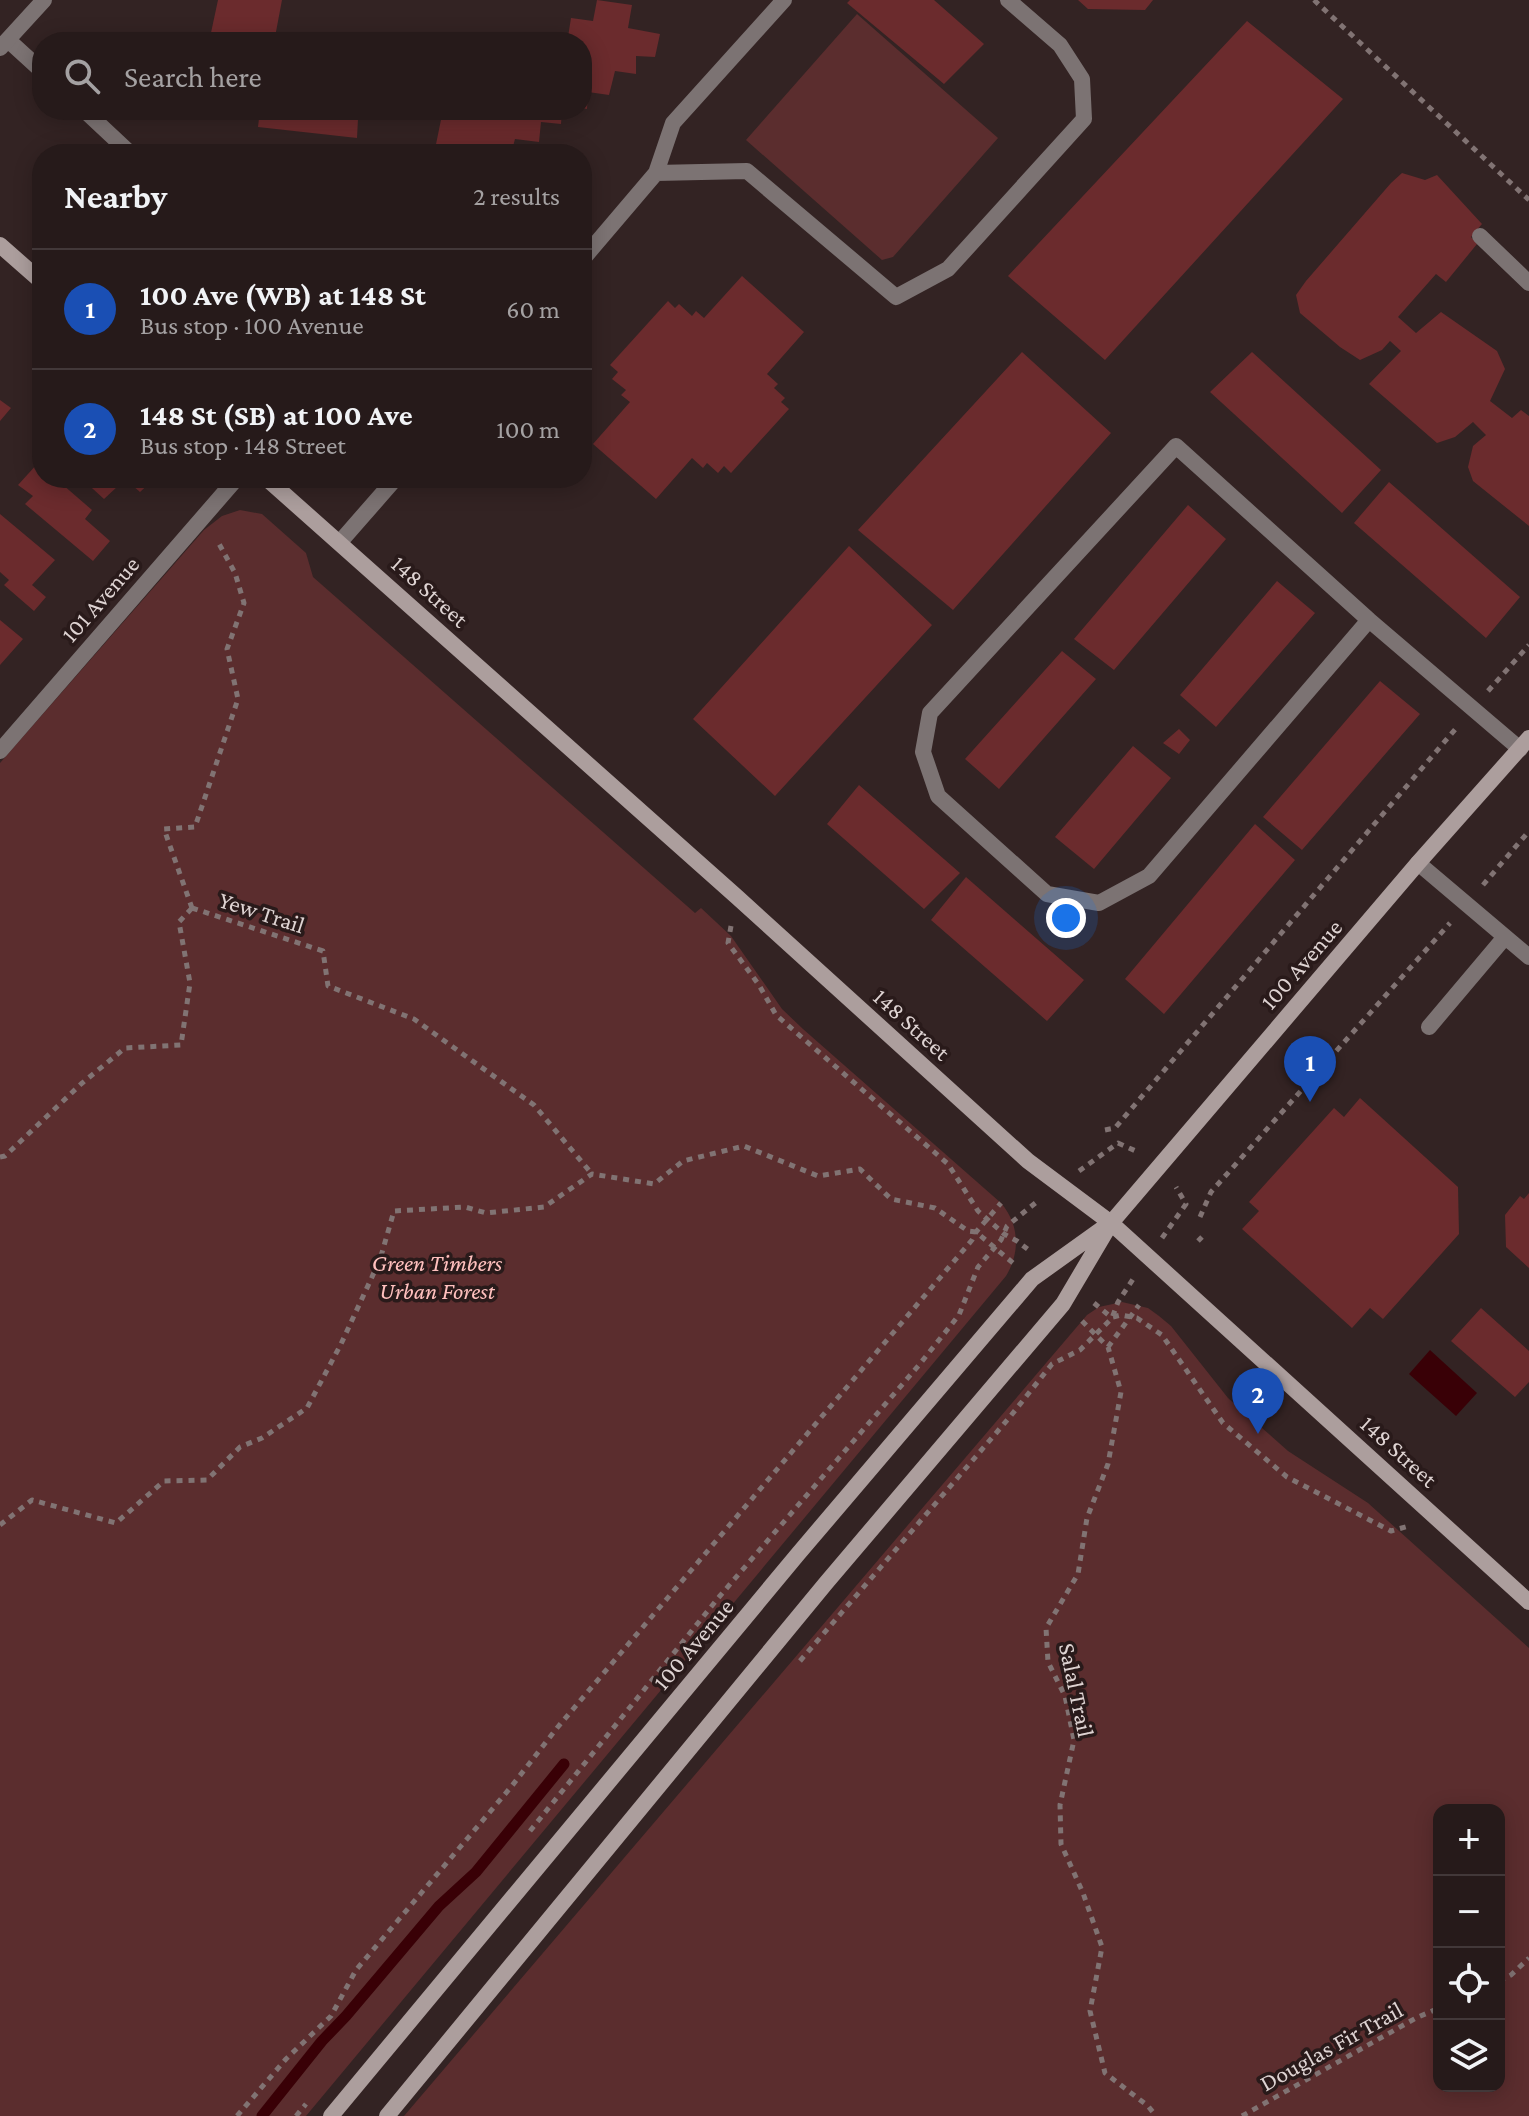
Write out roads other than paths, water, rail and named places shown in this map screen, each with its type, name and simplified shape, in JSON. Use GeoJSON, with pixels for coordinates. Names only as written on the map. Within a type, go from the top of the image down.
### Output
{"type":"FeatureCollection","features":[{"type":"Feature","properties":{"kind":"main road"},"geometry":{"type":"LineString","coordinates":[[0,245],[32,273]]}},
{"type":"Feature","properties":{"kind":"main road","name":"148 Street"},"geometry":{"type":"LineString","coordinates":[[278,488],[1028,1161],[1111,1223],[1529,1602]]}},
{"type":"Feature","properties":{"kind":"main road","name":"100 Avenue"},"geometry":{"type":"LineString","coordinates":[[387,2116],[816,1595],[1063,1304],[1111,1223],[1524,743]]}},
{"type":"Feature","properties":{"kind":"main road","name":"100 Avenue"},"geometry":{"type":"LineString","coordinates":[[331,2116],[1032,1279],[1111,1223]]}},
{"type":"Feature","properties":{"kind":"street"},"geometry":{"type":"LineString","coordinates":[[32,64],[4,44],[44,0]]}},
{"type":"Feature","properties":{"kind":"street"},"geometry":{"type":"LineString","coordinates":[[592,248],[656,173],[673,123],[784,0]]}},
{"type":"Feature","properties":{"kind":"street"},"geometry":{"type":"LineString","coordinates":[[656,173],[747,171],[896,297],[948,269],[1084,119],[1082,79],[1060,45],[1008,0]]}},
{"type":"Feature","properties":{"kind":"street"},"geometry":{"type":"LineString","coordinates":[[95,120],[120,144]]}},
{"type":"Feature","properties":{"kind":"street"},"geometry":{"type":"LineString","coordinates":[[1480,236],[1529,283]]}},
{"type":"Feature","properties":{"kind":"street"},"geometry":{"type":"LineString","coordinates":[[1369,620],[1149,876],[1099,903],[1047,894],[938,796],[923,752],[930,713],[1176,446],[1369,620],[1524,743]]}},
{"type":"Feature","properties":{"kind":"street","name":"101 Avenue"},"geometry":{"type":"LineString","coordinates":[[0,751],[228,488]]}},
{"type":"Feature","properties":{"kind":"street"},"geometry":{"type":"LineString","coordinates":[[340,542],[387,488]]}},
{"type":"Feature","properties":{"kind":"street"},"geometry":{"type":"LineString","coordinates":[[1418,863],[1529,957]]}},
{"type":"Feature","properties":{"kind":"street"},"geometry":{"type":"LineString","coordinates":[[1429,1027],[1505,937]]}},
{"type":"Feature","properties":{"kind":"waterway"},"geometry":{"type":"LineString","coordinates":[[262,2116],[322,2041],[439,1906],[476,1872],[564,1764]]}},
{"type":"Feature","properties":{"kind":"place","name":"100 Ave (WB) at 148 St"},"geometry":{"type":"Point","coordinates":[1310,1102]}},
{"type":"Feature","properties":{"kind":"place","name":"148 St (SB) at 100 Ave"},"geometry":{"type":"Point","coordinates":[1258,1434]}},
{"type":"Feature","properties":{"kind":"park label","name":"Green Timbers Urban Forest"},"geometry":{"type":"Point","coordinates":[437,1276]}}]}
